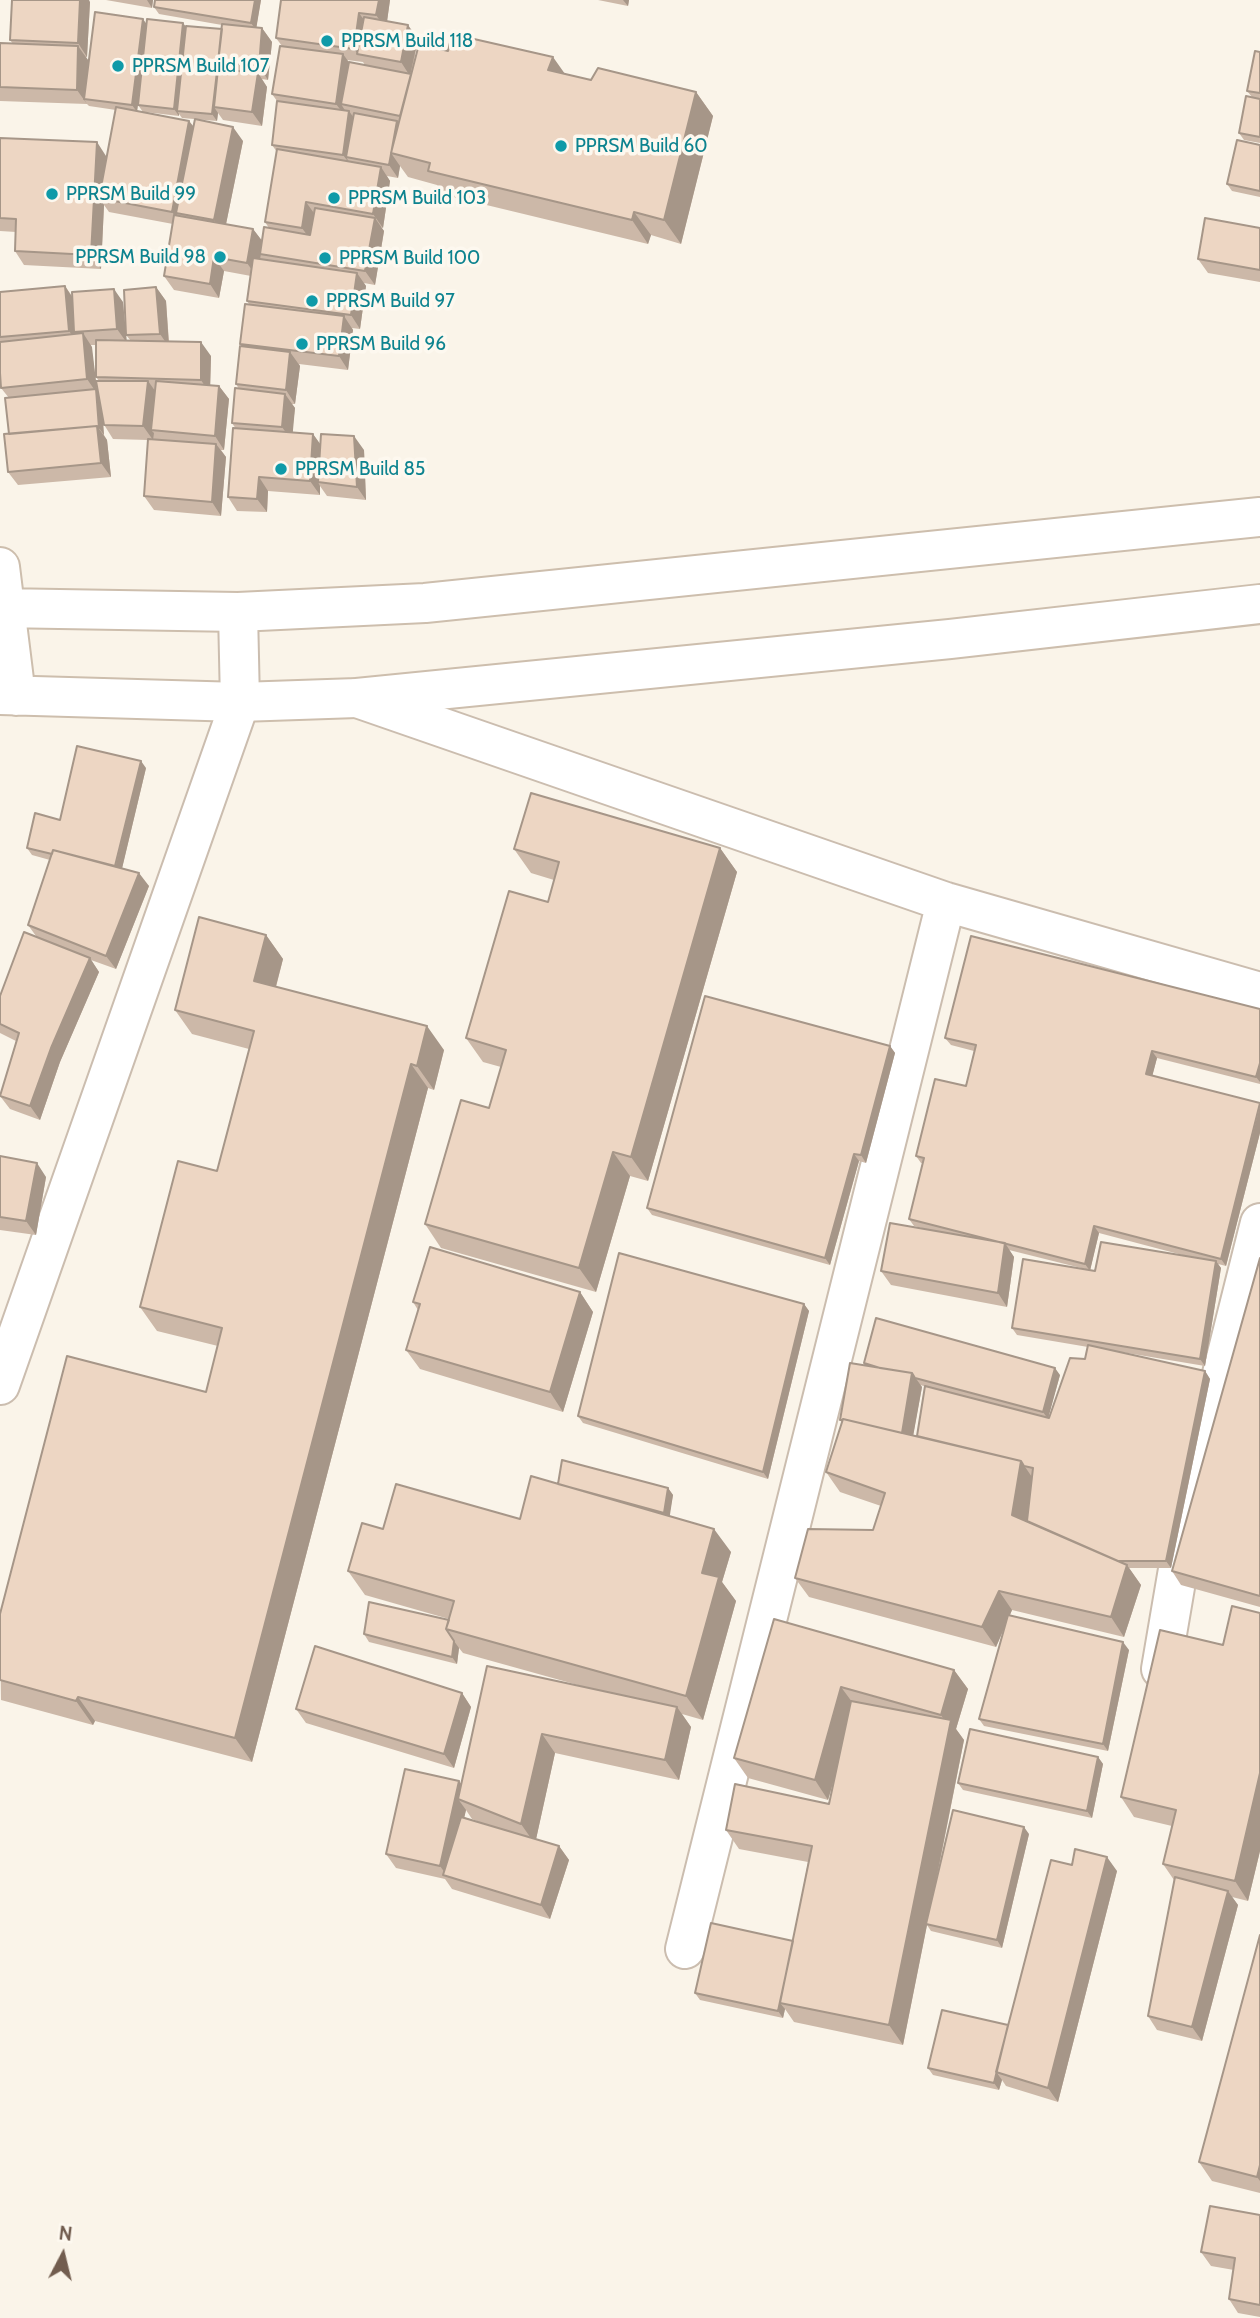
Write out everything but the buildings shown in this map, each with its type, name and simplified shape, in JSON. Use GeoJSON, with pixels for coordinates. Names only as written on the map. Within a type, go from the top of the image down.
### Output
{"type":"FeatureCollection","features":[{"type":"Feature","properties":{"kind":"street"},"geometry":{"type":"LineString","coordinates":[[3,608],[238,612],[425,603],[1260,517]]}},
{"type":"Feature","properties":{"kind":"street"},"geometry":{"type":"LineString","coordinates":[[0,567],[8,695],[240,702],[356,698],[950,639],[1260,604]]}},
{"type":"Feature","properties":{"kind":"street"},"geometry":{"type":"LineString","coordinates":[[0,1385],[240,702],[238,612]]}},
{"type":"Feature","properties":{"kind":"street"},"geometry":{"type":"LineString","coordinates":[[356,698],[946,902],[1260,992]]}},
{"type":"Feature","properties":{"kind":"street"},"geometry":{"type":"LineString","coordinates":[[685,1949],[946,902]]}},
{"type":"Feature","properties":{"kind":"street"},"geometry":{"type":"LineString","coordinates":[[1161,1669],[1189,1505],[1260,1223]]}},
{"type":"Feature","properties":{"kind":"place","name":"PPRSM Build 118"},"geometry":{"type":"Point","coordinates":[327,41]}},
{"type":"Feature","properties":{"kind":"place","name":"PPRSM Build 107"},"geometry":{"type":"Point","coordinates":[118,66]}},
{"type":"Feature","properties":{"kind":"place","name":"PPRSM Build 60"},"geometry":{"type":"Point","coordinates":[561,146]}},
{"type":"Feature","properties":{"kind":"place","name":"PPRSM Build 99"},"geometry":{"type":"Point","coordinates":[52,194]}},
{"type":"Feature","properties":{"kind":"place","name":"PPRSM Build 103"},"geometry":{"type":"Point","coordinates":[334,198]}},
{"type":"Feature","properties":{"kind":"place","name":"PPRSM Build 98"},"geometry":{"type":"Point","coordinates":[220,257]}},
{"type":"Feature","properties":{"kind":"place","name":"PPRSM Build 100"},"geometry":{"type":"Point","coordinates":[325,258]}},
{"type":"Feature","properties":{"kind":"place","name":"PPRSM Build 97"},"geometry":{"type":"Point","coordinates":[312,301]}},
{"type":"Feature","properties":{"kind":"place","name":"PPRSM Build 96"},"geometry":{"type":"Point","coordinates":[302,344]}},
{"type":"Feature","properties":{"kind":"place","name":"PPRSM Build 85"},"geometry":{"type":"Point","coordinates":[281,469]}}]}
